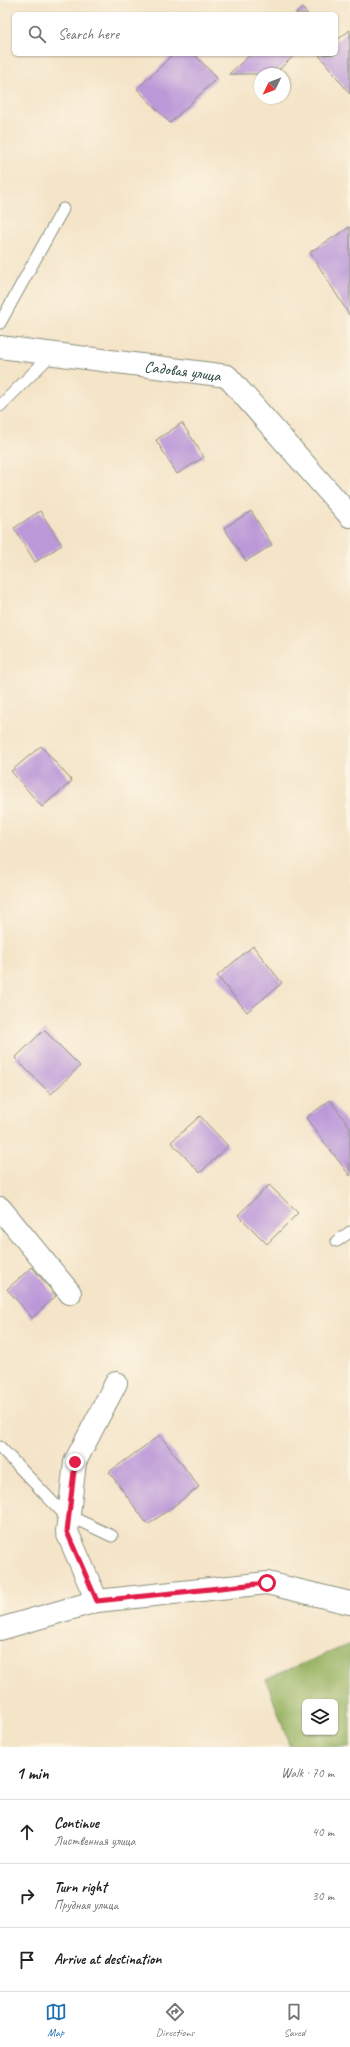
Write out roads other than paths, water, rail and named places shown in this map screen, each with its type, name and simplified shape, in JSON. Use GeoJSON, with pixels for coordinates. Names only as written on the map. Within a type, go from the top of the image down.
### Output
{"type":"FeatureCollection","features":[{"type":"Feature","properties":{"kind":"street","name":"Садовая улица"},"geometry":{"type":"LineString","coordinates":[[0,347],[227,376],[350,516]]}},
{"type":"Feature","properties":{"kind":"street"},"geometry":{"type":"LineString","coordinates":[[0,1208],[70,1293]]}},
{"type":"Feature","properties":{"kind":"street"},"geometry":{"type":"LineString","coordinates":[[97,1601],[67,1532],[75,1462],[116,1383]]}},
{"type":"Feature","properties":{"kind":"street"},"geometry":{"type":"LineString","coordinates":[[0,1629],[97,1601],[267,1583],[350,1603]]}},
{"type":"Feature","properties":{"kind":"lane"},"geometry":{"type":"LineString","coordinates":[[0,323],[63,209]]}},
{"type":"Feature","properties":{"kind":"lane"},"geometry":{"type":"LineString","coordinates":[[0,406],[52,354]]}},
{"type":"Feature","properties":{"kind":"lane"},"geometry":{"type":"LineString","coordinates":[[337,1241],[350,1232]]}},
{"type":"Feature","properties":{"kind":"lane"},"geometry":{"type":"LineString","coordinates":[[0,1447],[63,1513],[112,1536]]}}]}
